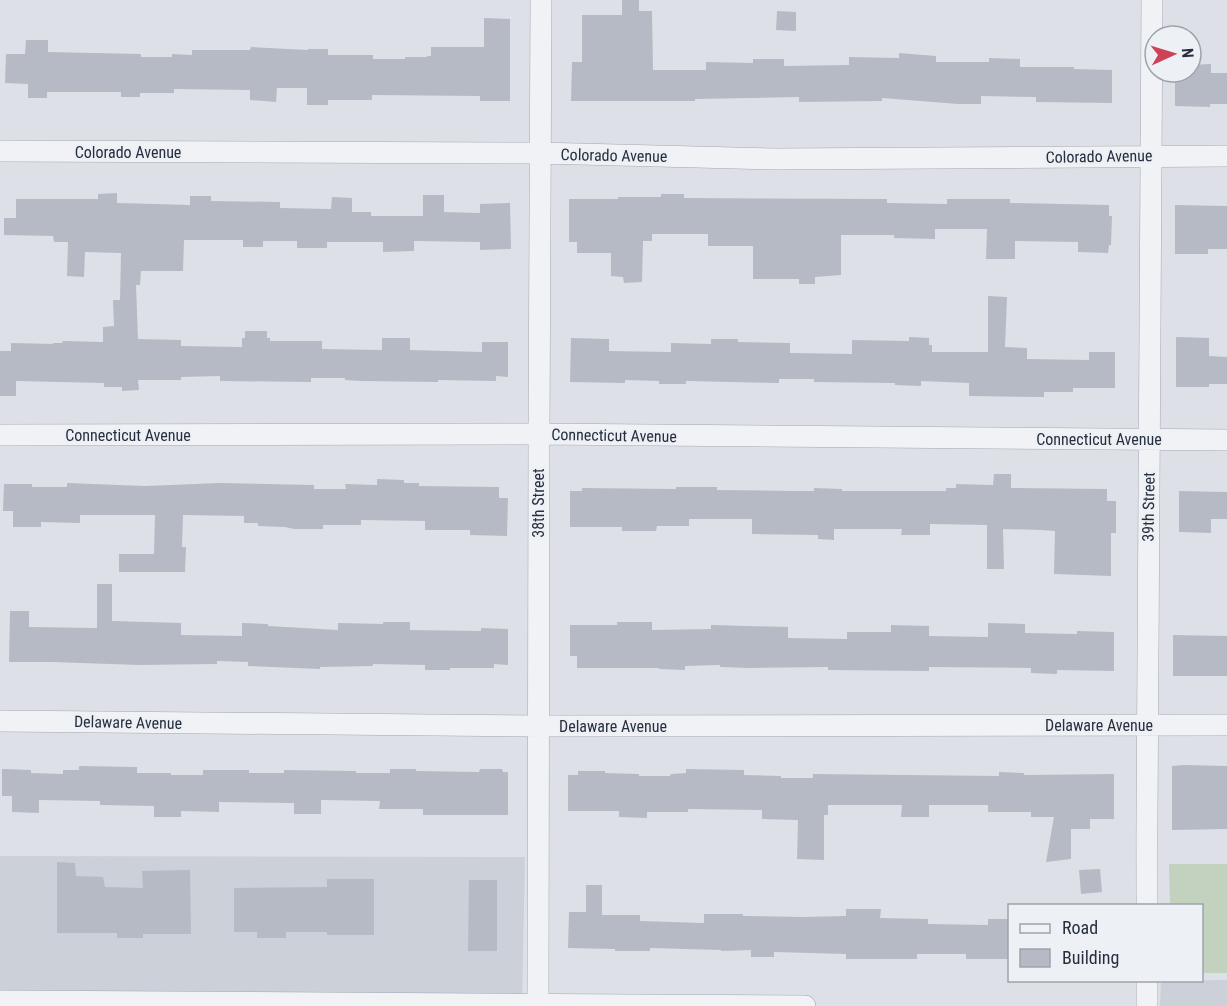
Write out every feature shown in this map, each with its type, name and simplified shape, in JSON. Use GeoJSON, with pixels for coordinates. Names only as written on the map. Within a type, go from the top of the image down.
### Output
{"type":"FeatureCollection","features":[{"type":"Feature","properties":{"kind":"street","name":"38th Street"},"geometry":{"type":"LineString","coordinates":[[538,1005],[541,0]]}},
{"type":"Feature","properties":{"kind":"street","name":"39th Street"},"geometry":{"type":"LineString","coordinates":[[1147,904],[1146,725],[1152,0]]}},
{"type":"Feature","properties":{"kind":"street","name":"Colorado Avenue"},"geometry":{"type":"LineString","coordinates":[[0,151],[540,153],[776,159],[1227,156]]}},
{"type":"Feature","properties":{"kind":"street","name":"Connecticut Avenue"},"geometry":{"type":"LineString","coordinates":[[0,435],[538,434],[1227,440]]}},
{"type":"Feature","properties":{"kind":"street","name":"Delaware Avenue"},"geometry":{"type":"LineString","coordinates":[[0,720],[538,726],[1227,725]]}},
{"type":"Feature","properties":{"kind":"street"},"geometry":{"type":"LineString","coordinates":[[1147,982],[1147,1006]]}},
{"type":"Feature","properties":{"kind":"street"},"geometry":{"type":"LineString","coordinates":[[0,1001],[805,1006]]}},
{"type":"Feature","properties":{"kind":"shaded area"},"geometry":{"type":"Polygon","coordinates":[[[0,856],[525,857],[522,1006],[0,1006],[0,856]]]}},
{"type":"Feature","properties":{"kind":"shaded area"},"geometry":{"type":"Polygon","coordinates":[[[1227,980],[1227,1006],[1160,1006],[1161,982],[1227,980]]]}},
{"type":"Feature","properties":{"kind":"green space"},"geometry":{"type":"Polygon","coordinates":[[[1169,864],[1227,864],[1227,973],[1203,973],[1203,904],[1170,904],[1169,864]]]}},
{"type":"Feature","properties":{"kind":"building"},"geometry":{"type":"Polygon","coordinates":[[[622,0],[639,0],[639,11],[652,11],[653,70],[706,70],[706,62],[753,63],[753,59],[784,59],[784,66],[849,65],[849,57],[899,58],[899,53],[936,56],[936,62],[989,62],[989,58],[1020,59],[1020,67],[1112,70],[1112,103],[1036,102],[1036,97],[981,96],[981,104],[882,98],[882,101],[799,102],[799,97],[695,99],[695,101],[571,101],[572,62],[582,62],[582,15],[622,15],[622,0]]]}},
{"type":"Feature","properties":{"kind":"building"},"geometry":{"type":"Polygon","coordinates":[[[777,11],[796,12],[796,31],[776,30],[777,11]]]}},
{"type":"Feature","properties":{"kind":"building"},"geometry":{"type":"Polygon","coordinates":[[[484,18],[510,19],[510,101],[480,101],[480,96],[372,95],[372,100],[328,100],[328,105],[307,105],[307,88],[277,88],[276,102],[250,100],[250,90],[174,89],[174,93],[140,93],[140,97],[121,97],[121,92],[47,92],[47,98],[28,98],[28,84],[5,83],[6,54],[25,54],[26,40],[48,40],[48,52],[141,54],[141,57],[192,55],[192,50],[250,50],[251,47],[328,49],[328,55],[373,55],[373,59],[405,59],[405,57],[431,56],[431,47],[484,47],[484,18]]]}},
{"type":"Feature","properties":{"kind":"building"},"geometry":{"type":"Polygon","coordinates":[[[1203,64],[1211,64],[1211,73],[1227,73],[1227,104],[1210,104],[1210,107],[1175,106],[1175,84],[1203,84],[1203,64]]]}},
{"type":"Feature","properties":{"kind":"building"},"geometry":{"type":"Polygon","coordinates":[[[117,193],[117,203],[190,205],[190,196],[211,196],[211,201],[280,202],[280,208],[331,209],[332,197],[352,198],[352,212],[371,212],[371,216],[423,216],[423,195],[444,195],[444,212],[480,213],[480,204],[510,203],[511,249],[480,250],[480,242],[414,241],[414,251],[383,252],[383,242],[327,242],[327,248],[297,248],[297,241],[263,241],[263,247],[243,247],[243,240],[184,240],[183,271],[141,271],[140,285],[136,285],[138,339],[181,340],[181,346],[242,347],[245,331],[267,331],[267,338],[270,338],[270,341],[322,341],[322,349],[382,350],[382,338],[410,338],[410,350],[482,352],[482,342],[508,342],[508,377],[496,376],[496,381],[438,380],[438,382],[311,378],[311,382],[220,381],[220,376],[181,377],[181,380],[138,380],[139,390],[122,391],[122,387],[104,387],[104,383],[16,381],[16,396],[0,396],[0,351],[11,351],[11,343],[103,342],[103,327],[114,326],[113,300],[120,300],[121,253],[85,252],[84,277],[67,276],[68,242],[54,242],[53,236],[4,235],[4,218],[16,218],[16,199],[98,199],[98,194],[117,193]]]}},
{"type":"Feature","properties":{"kind":"building"},"geometry":{"type":"Polygon","coordinates":[[[661,194],[684,194],[684,198],[887,199],[887,203],[947,204],[947,199],[1010,199],[1010,203],[1109,205],[1109,216],[1112,216],[1111,245],[1109,245],[1108,253],[1078,252],[1078,242],[1015,241],[1015,259],[986,259],[987,229],[935,229],[935,239],[894,238],[894,235],[841,235],[841,275],[815,277],[815,284],[799,284],[799,279],[753,279],[753,246],[708,246],[708,234],[652,234],[652,241],[643,241],[642,282],[624,283],[623,277],[611,276],[611,253],[577,253],[577,242],[569,242],[569,199],[661,197],[661,194]]]}},
{"type":"Feature","properties":{"kind":"building"},"geometry":{"type":"Polygon","coordinates":[[[1175,205],[1227,206],[1227,249],[1208,249],[1208,254],[1175,254],[1175,205]]]}},
{"type":"Feature","properties":{"kind":"building"},"geometry":{"type":"Polygon","coordinates":[[[988,296],[1007,297],[1005,347],[1027,348],[1027,359],[1089,360],[1089,352],[1115,352],[1115,388],[1073,388],[1073,392],[1044,392],[1044,397],[969,396],[969,383],[921,381],[921,386],[895,385],[895,383],[814,382],[814,379],[779,379],[779,383],[686,381],[686,384],[659,384],[659,381],[625,380],[625,383],[570,382],[571,338],[609,339],[609,351],[671,352],[671,343],[711,344],[711,339],[738,339],[738,342],[790,343],[790,353],[852,354],[852,340],[909,341],[909,337],[929,338],[932,352],[988,352],[988,296]]]}},
{"type":"Feature","properties":{"kind":"building"},"geometry":{"type":"Polygon","coordinates":[[[1176,337],[1209,338],[1209,356],[1227,357],[1227,384],[1209,384],[1209,387],[1176,387],[1176,337]]]}},
{"type":"Feature","properties":{"kind":"building"},"geometry":{"type":"Polygon","coordinates":[[[994,474],[1011,474],[1011,488],[1107,489],[1107,501],[1116,501],[1116,533],[1111,533],[1111,576],[1054,574],[1055,531],[1003,529],[1004,569],[987,569],[987,525],[930,524],[930,535],[901,535],[902,529],[834,529],[834,540],[818,539],[818,535],[752,534],[752,519],[689,519],[689,526],[657,526],[656,531],[622,531],[622,527],[570,527],[570,491],[582,491],[582,488],[717,487],[717,490],[814,491],[814,488],[842,489],[842,491],[946,491],[946,488],[956,488],[956,484],[993,485],[994,474]]]}},
{"type":"Feature","properties":{"kind":"building"},"geometry":{"type":"Polygon","coordinates":[[[377,479],[404,480],[404,483],[419,483],[419,486],[499,487],[499,498],[508,498],[507,536],[470,535],[470,530],[425,530],[425,521],[361,520],[361,525],[323,525],[323,529],[294,529],[244,523],[244,516],[183,515],[182,547],[186,547],[185,572],[119,572],[119,554],[154,554],[155,515],[80,515],[80,523],[41,522],[41,527],[13,527],[13,511],[3,511],[4,484],[67,487],[67,483],[145,486],[220,483],[314,485],[314,489],[346,489],[345,484],[377,485],[377,479]]]}},
{"type":"Feature","properties":{"kind":"building"},"geometry":{"type":"Polygon","coordinates":[[[1179,491],[1227,492],[1227,519],[1211,519],[1211,533],[1179,532],[1179,491]]]}},
{"type":"Feature","properties":{"kind":"building"},"geometry":{"type":"Polygon","coordinates":[[[97,584],[112,584],[112,621],[181,623],[181,635],[242,636],[242,623],[338,630],[338,623],[383,624],[383,622],[410,622],[410,630],[508,629],[508,665],[494,664],[494,668],[425,670],[425,665],[373,664],[373,666],[320,667],[320,669],[248,666],[248,662],[217,661],[217,664],[139,665],[9,662],[10,611],[29,611],[29,627],[97,628],[97,584]]]}},
{"type":"Feature","properties":{"kind":"building"},"geometry":{"type":"Polygon","coordinates":[[[617,622],[652,622],[652,630],[711,629],[711,625],[788,627],[788,638],[847,639],[847,632],[891,632],[891,625],[929,626],[929,636],[988,637],[988,623],[1025,624],[1025,633],[1114,632],[1114,671],[1057,670],[1057,674],[1031,673],[1031,668],[929,667],[929,671],[828,670],[828,667],[750,668],[720,667],[720,665],[685,666],[685,670],[577,668],[577,656],[570,656],[570,625],[617,625],[617,622]]]}},
{"type":"Feature","properties":{"kind":"building"},"geometry":{"type":"Polygon","coordinates":[[[1173,635],[1227,636],[1227,676],[1173,676],[1173,635]]]}},
{"type":"Feature","properties":{"kind":"building"},"geometry":{"type":"Polygon","coordinates":[[[79,766],[137,767],[137,773],[171,773],[171,775],[203,775],[203,770],[249,770],[249,773],[284,773],[284,770],[390,773],[390,769],[479,772],[480,769],[502,769],[503,772],[508,772],[508,815],[423,815],[423,809],[379,809],[380,801],[321,800],[321,814],[294,814],[294,803],[219,802],[219,812],[181,811],[181,817],[154,817],[154,806],[100,805],[100,801],[39,800],[39,813],[12,812],[12,796],[2,796],[2,769],[63,774],[63,770],[79,770],[79,766]]]}},
{"type":"Feature","properties":{"kind":"building"},"geometry":{"type":"Polygon","coordinates":[[[1172,766],[1227,766],[1227,829],[1172,830],[1172,766]]]}},
{"type":"Feature","properties":{"kind":"building"},"geometry":{"type":"Polygon","coordinates":[[[686,769],[744,770],[744,775],[781,776],[781,778],[813,778],[813,774],[999,776],[999,772],[1024,773],[1024,775],[1114,774],[1114,819],[1090,819],[1090,829],[1071,829],[1071,859],[1046,862],[1054,817],[1031,817],[1031,812],[988,812],[988,805],[929,805],[929,817],[901,817],[902,805],[828,805],[828,815],[824,815],[824,860],[797,859],[798,820],[762,819],[762,810],[688,809],[688,812],[647,812],[647,818],[619,817],[619,811],[568,811],[568,775],[578,775],[578,771],[670,776],[686,773],[686,769]]]}},
{"type":"Feature","properties":{"kind":"building"},"geometry":{"type":"Polygon","coordinates":[[[57,862],[75,863],[76,876],[103,877],[105,887],[143,888],[142,871],[190,870],[191,934],[143,934],[143,938],[117,938],[117,933],[57,933],[57,862]]]}},
{"type":"Feature","properties":{"kind":"building"},"geometry":{"type":"Polygon","coordinates":[[[1100,869],[1102,892],[1081,894],[1079,870],[1100,869]]]}},
{"type":"Feature","properties":{"kind":"building"},"geometry":{"type":"Polygon","coordinates":[[[327,879],[374,879],[374,935],[286,932],[286,938],[257,938],[257,932],[234,932],[234,888],[327,887],[327,879]]]}},
{"type":"Feature","properties":{"kind":"building"},"geometry":{"type":"Polygon","coordinates":[[[469,880],[497,880],[497,951],[468,951],[469,880]]]}},
{"type":"Feature","properties":{"kind":"building"},"geometry":{"type":"Polygon","coordinates":[[[586,885],[602,885],[602,915],[640,915],[640,921],[704,923],[704,914],[846,916],[846,909],[881,909],[880,918],[928,919],[928,924],[988,925],[988,919],[1008,919],[1008,959],[966,959],[966,954],[917,954],[917,959],[846,959],[846,954],[774,952],[774,957],[751,957],[751,950],[650,948],[650,951],[615,951],[615,949],[568,948],[569,912],[586,912],[586,885]]]}}]}
